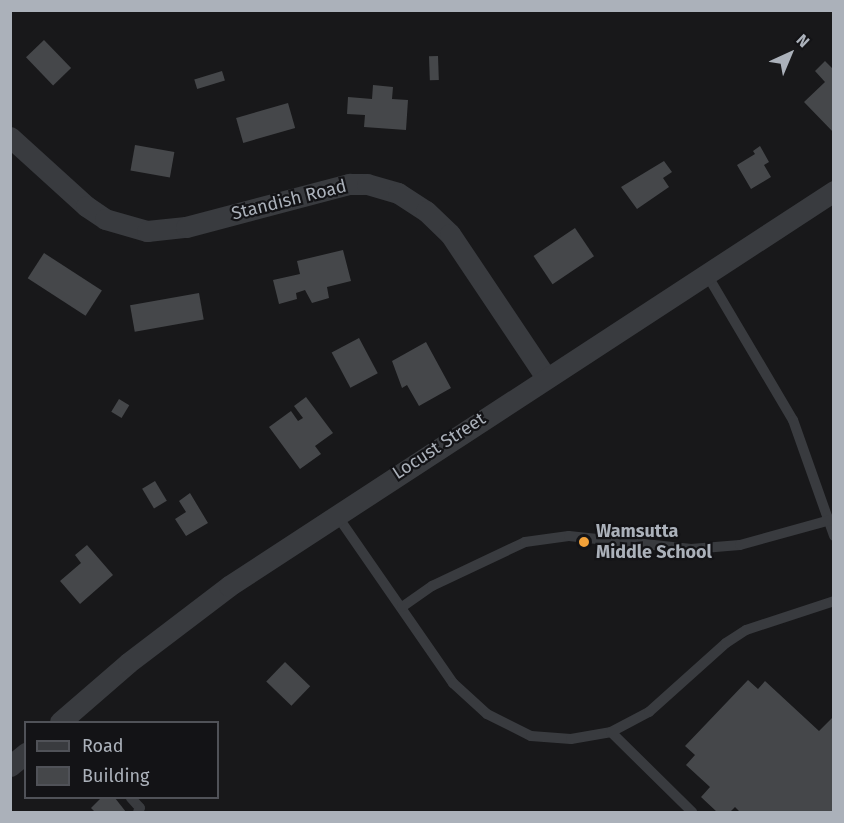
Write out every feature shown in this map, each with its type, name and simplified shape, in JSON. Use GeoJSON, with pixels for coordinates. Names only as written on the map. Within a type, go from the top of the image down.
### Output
{"type":"FeatureCollection","features":[{"type":"Feature","properties":{"kind":"street","name":"Standish Road"},"geometry":{"type":"LineString","coordinates":[[10,137],[86,206],[105,219],[147,231],[186,227],[349,184],[367,184],[398,193],[426,211],[450,234],[545,376]]}},
{"type":"Feature","properties":{"kind":"street","name":"Locust Street"},"geometry":{"type":"LineString","coordinates":[[66,721],[128,663],[229,585],[545,376],[834,191]]}},
{"type":"Feature","properties":{"kind":"street"},"geometry":{"type":"LineString","coordinates":[[10,766],[24,755]]}},
{"type":"Feature","properties":{"kind":"lane"},"geometry":{"type":"LineString","coordinates":[[705,272],[793,420],[831,520],[834,536]]}},
{"type":"Feature","properties":{"kind":"lane"},"geometry":{"type":"LineString","coordinates":[[335,514],[453,683],[487,714],[531,736],[572,739],[610,732],[649,712],[726,643],[746,630],[834,601]]}},
{"type":"Feature","properties":{"kind":"lane"},"geometry":{"type":"LineString","coordinates":[[402,607],[432,586],[525,542],[569,536],[691,549],[740,544],[831,520]]}},
{"type":"Feature","properties":{"kind":"lane"},"geometry":{"type":"LineString","coordinates":[[610,732],[692,813]]}},
{"type":"Feature","properties":{"kind":"lane"},"geometry":{"type":"LineString","coordinates":[[132,799],[140,808],[138,813]]}},
{"type":"Feature","properties":{"kind":"building"},"geometry":{"type":"Polygon","coordinates":[[[44,40],[71,68],[53,85],[26,57],[44,40]]]}},
{"type":"Feature","properties":{"kind":"building"},"geometry":{"type":"Polygon","coordinates":[[[429,56],[438,56],[439,80],[430,80],[429,56]]]}},
{"type":"Feature","properties":{"kind":"building"},"geometry":{"type":"Polygon","coordinates":[[[825,61],[834,70],[834,133],[804,102],[825,82],[815,71],[825,61]]]}},
{"type":"Feature","properties":{"kind":"building"},"geometry":{"type":"Polygon","coordinates":[[[222,71],[225,81],[197,89],[194,79],[222,71]]]}},
{"type":"Feature","properties":{"kind":"building"},"geometry":{"type":"Polygon","coordinates":[[[373,85],[393,87],[392,99],[408,100],[406,130],[364,127],[365,115],[347,114],[348,97],[372,99],[373,85]]]}},
{"type":"Feature","properties":{"kind":"building"},"geometry":{"type":"Polygon","coordinates":[[[288,103],[295,128],[243,143],[236,118],[288,103]]]}},
{"type":"Feature","properties":{"kind":"building"},"geometry":{"type":"Polygon","coordinates":[[[135,145],[174,152],[170,178],[130,171],[135,145]]]}},
{"type":"Feature","properties":{"kind":"building"},"geometry":{"type":"Polygon","coordinates":[[[760,146],[769,162],[764,165],[771,177],[751,189],[737,165],[755,154],[753,151],[760,146]]]}},
{"type":"Feature","properties":{"kind":"building"},"geometry":{"type":"Polygon","coordinates":[[[664,161],[672,172],[663,178],[669,187],[637,209],[621,187],[664,161]]]}},
{"type":"Feature","properties":{"kind":"building"},"geometry":{"type":"Polygon","coordinates":[[[575,228],[594,256],[553,284],[534,256],[575,228]]]}},
{"type":"Feature","properties":{"kind":"building"},"geometry":{"type":"Polygon","coordinates":[[[343,250],[351,281],[327,287],[329,298],[312,303],[305,290],[296,293],[297,299],[279,304],[273,280],[300,274],[297,261],[343,250]]]}},
{"type":"Feature","properties":{"kind":"building"},"geometry":{"type":"Polygon","coordinates":[[[44,253],[102,291],[86,316],[28,278],[44,253]]]}},
{"type":"Feature","properties":{"kind":"building"},"geometry":{"type":"Polygon","coordinates":[[[199,293],[204,320],[135,332],[130,305],[199,293]]]}},
{"type":"Feature","properties":{"kind":"building"},"geometry":{"type":"Polygon","coordinates":[[[359,338],[378,373],[350,388],[332,353],[359,338]]]}},
{"type":"Feature","properties":{"kind":"building"},"geometry":{"type":"Polygon","coordinates":[[[426,342],[451,388],[419,406],[407,385],[402,388],[392,361],[426,342]]]}},
{"type":"Feature","properties":{"kind":"building"},"geometry":{"type":"Polygon","coordinates":[[[306,397],[333,433],[315,446],[321,454],[300,469],[269,427],[291,411],[298,421],[303,418],[294,406],[306,397]]]}},
{"type":"Feature","properties":{"kind":"building"},"geometry":{"type":"Polygon","coordinates":[[[119,399],[129,405],[122,418],[111,412],[119,399]]]}},
{"type":"Feature","properties":{"kind":"building"},"geometry":{"type":"Polygon","coordinates":[[[155,481],[167,501],[154,508],[142,489],[155,481]]]}},
{"type":"Feature","properties":{"kind":"building"},"geometry":{"type":"Polygon","coordinates":[[[190,493],[208,523],[186,536],[175,519],[186,512],[179,501],[190,493]]]}},
{"type":"Feature","properties":{"kind":"building"},"geometry":{"type":"Polygon","coordinates":[[[87,545],[113,575],[80,604],[60,581],[81,563],[75,555],[87,545]]]}},
{"type":"Feature","properties":{"kind":"building"},"geometry":{"type":"Polygon","coordinates":[[[285,662],[310,686],[291,706],[266,681],[285,662]]]}},
{"type":"Feature","properties":{"kind":"building"},"geometry":{"type":"Polygon","coordinates":[[[748,680],[758,689],[765,681],[819,731],[834,716],[834,812],[740,812],[735,807],[730,812],[717,812],[701,797],[710,787],[686,765],[695,755],[685,746],[748,680]]]}},
{"type":"Feature","properties":{"kind":"building"},"geometry":{"type":"Polygon","coordinates":[[[100,799],[116,799],[126,812],[95,812],[91,808],[100,799]]]}},
{"type":"Feature","properties":{"kind":"place","name":"Wamsutta Middle School"},"geometry":{"type":"Point","coordinates":[584,542]}}]}
